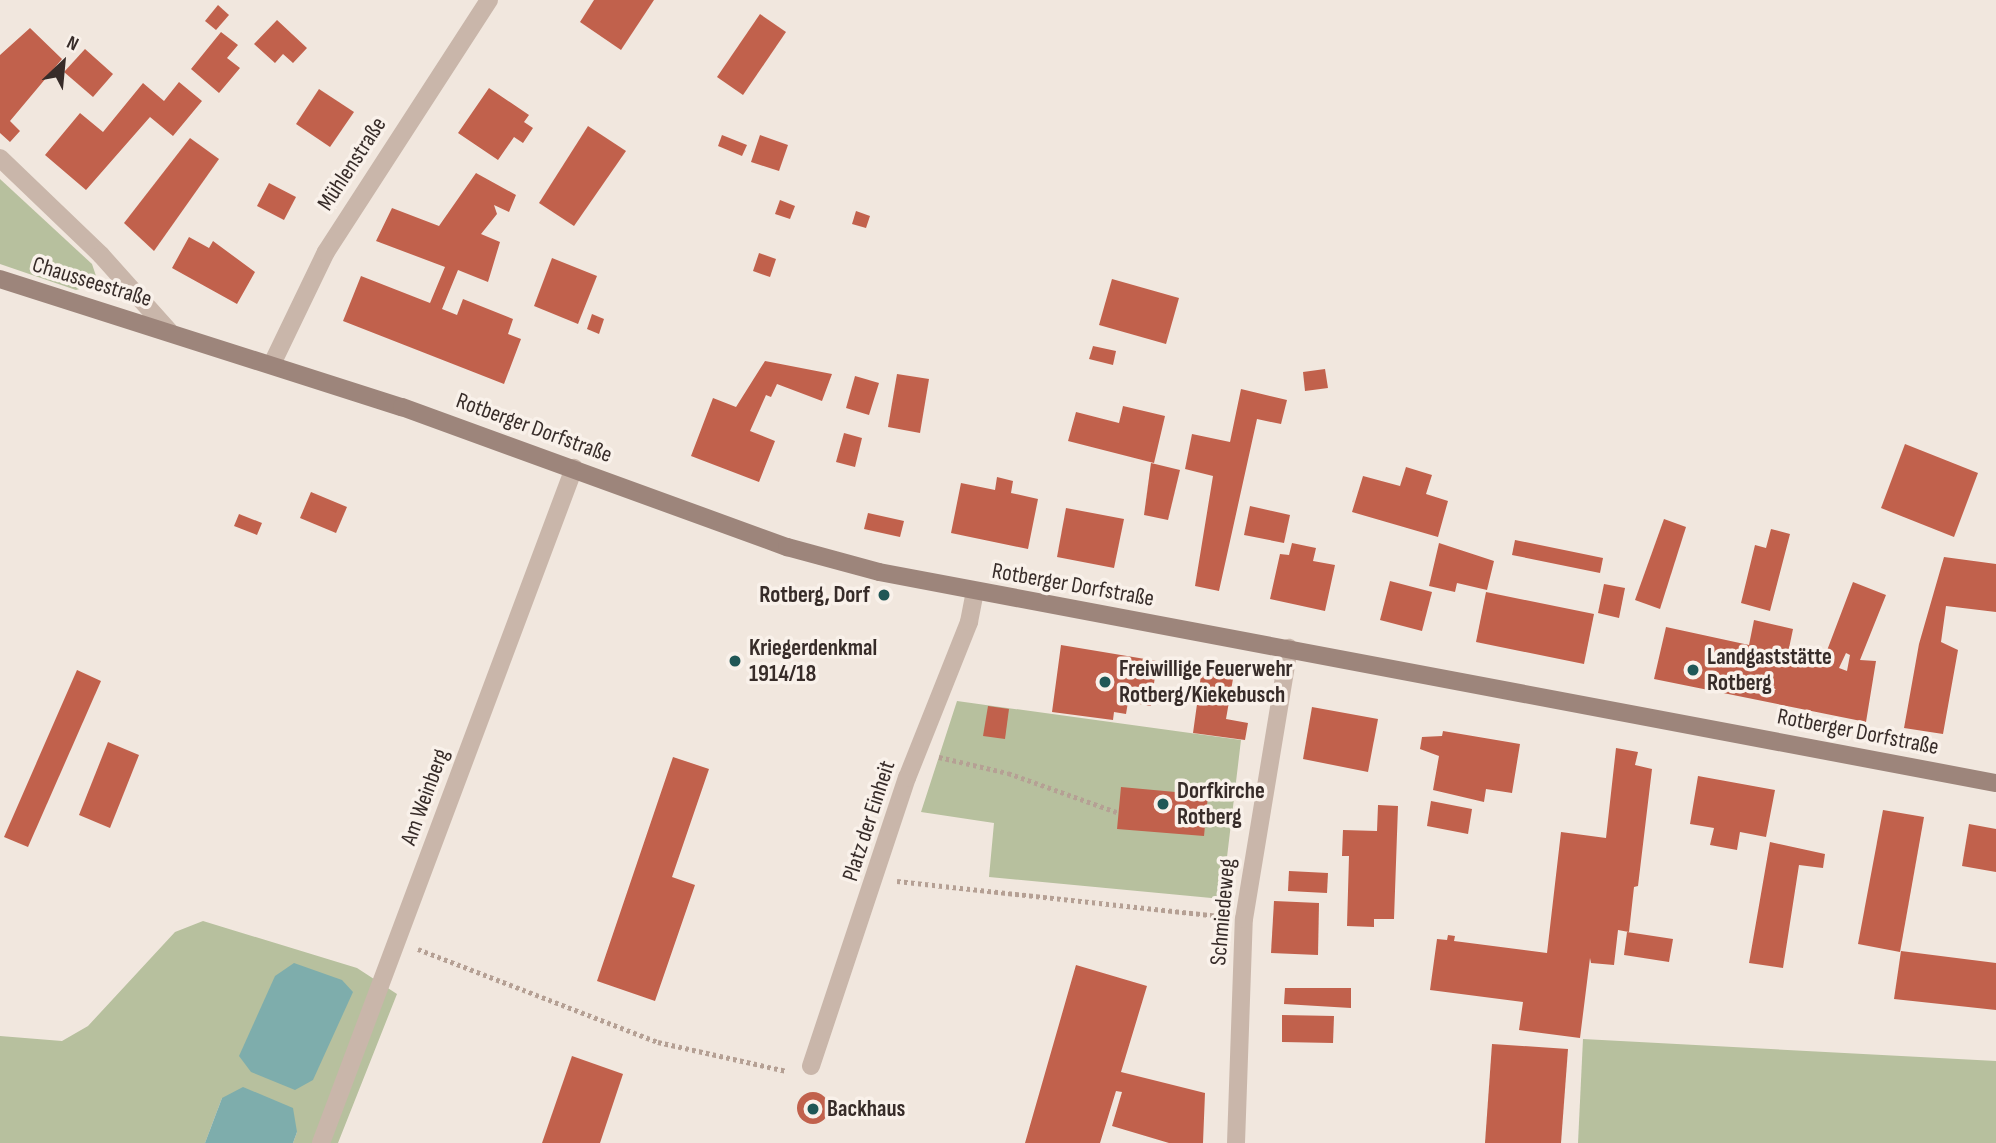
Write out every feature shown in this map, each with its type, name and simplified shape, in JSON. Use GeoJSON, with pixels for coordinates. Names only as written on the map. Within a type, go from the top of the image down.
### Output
{"type":"FeatureCollection","features":[{"type":"Feature","properties":{"kind":"main road","name":"Chausseestraße"},"geometry":{"type":"LineString","coordinates":[[0,279],[169,331]]}},
{"type":"Feature","properties":{"kind":"main road","name":"Rotberger Dorfstraße"},"geometry":{"type":"LineString","coordinates":[[169,331],[574,468],[817,556],[975,592],[1289,648],[1996,783]]}},
{"type":"Feature","properties":{"kind":"street","name":"Mühlenstraße"},"geometry":{"type":"LineString","coordinates":[[272,364],[326,252],[489,0]]}},
{"type":"Feature","properties":{"kind":"street"},"geometry":{"type":"LineString","coordinates":[[0,158],[101,255],[169,331]]}},
{"type":"Feature","properties":{"kind":"street","name":"Am Weinberg"},"geometry":{"type":"LineString","coordinates":[[321,1143],[574,468]]}},
{"type":"Feature","properties":{"kind":"street","name":"Platz der Einheit"},"geometry":{"type":"LineString","coordinates":[[811,1066],[917,752],[969,622],[975,592]]}},
{"type":"Feature","properties":{"kind":"street","name":"Schmiedeweg"},"geometry":{"type":"LineString","coordinates":[[1236,1143],[1244,919],[1289,648]]}},
{"type":"Feature","properties":{"kind":"path"},"geometry":{"type":"LineString","coordinates":[[917,752],[1008,773],[1119,813]]}},
{"type":"Feature","properties":{"kind":"path"},"geometry":{"type":"LineString","coordinates":[[876,878],[1244,919]]}},
{"type":"Feature","properties":{"kind":"path"},"geometry":{"type":"LineString","coordinates":[[398,941],[658,1042],[784,1072],[811,1066]]}},
{"type":"Feature","properties":{"kind":"green space"},"geometry":{"type":"Polygon","coordinates":[[[0,179],[92,264],[96,276],[90,286],[76,290],[0,264],[0,179]]]}},
{"type":"Feature","properties":{"kind":"green space"},"geometry":{"type":"Polygon","coordinates":[[[957,701],[1241,740],[1222,899],[989,877],[994,823],[921,812],[957,701]]]}},
{"type":"Feature","properties":{"kind":"green space"},"geometry":{"type":"Polygon","coordinates":[[[203,921],[357,968],[397,994],[338,1143],[293,1143],[297,1132],[222,1098],[205,1143],[0,1143],[0,1036],[62,1041],[88,1026],[175,932],[203,921]]]}},
{"type":"Feature","properties":{"kind":"green space"},"geometry":{"type":"Polygon","coordinates":[[[1583,1039],[1996,1061],[1996,1143],[1578,1143],[1583,1039]]]}},
{"type":"Feature","properties":{"kind":"water"},"geometry":{"type":"Polygon","coordinates":[[[294,963],[342,980],[353,992],[313,1080],[295,1090],[251,1072],[239,1056],[275,976],[294,963]]]}},
{"type":"Feature","properties":{"kind":"water"},"geometry":{"type":"Polygon","coordinates":[[[243,1087],[293,1108],[297,1132],[293,1143],[205,1143],[222,1098],[243,1087]]]}},
{"type":"Feature","properties":{"kind":"building"},"geometry":{"type":"Polygon","coordinates":[[[594,0],[654,0],[621,50],[580,22],[594,0]]]}},
{"type":"Feature","properties":{"kind":"building"},"geometry":{"type":"Polygon","coordinates":[[[218,5],[229,15],[216,30],[205,21],[218,5]]]}},
{"type":"Feature","properties":{"kind":"building"},"geometry":{"type":"Polygon","coordinates":[[[760,14],[786,32],[743,95],[717,77],[760,14]]]}},
{"type":"Feature","properties":{"kind":"building"},"geometry":{"type":"Polygon","coordinates":[[[277,20],[307,48],[293,63],[283,54],[275,63],[254,44],[277,20]]]}},
{"type":"Feature","properties":{"kind":"building"},"geometry":{"type":"Polygon","coordinates":[[[30,28],[62,59],[10,121],[20,131],[10,142],[0,133],[0,55],[30,28]]]}},
{"type":"Feature","properties":{"kind":"building"},"geometry":{"type":"Polygon","coordinates":[[[221,32],[238,45],[227,58],[240,68],[219,93],[191,69],[221,32]]]}},
{"type":"Feature","properties":{"kind":"building"},"geometry":{"type":"Polygon","coordinates":[[[85,49],[113,74],[93,97],[64,72],[85,49]]]}},
{"type":"Feature","properties":{"kind":"building"},"geometry":{"type":"Polygon","coordinates":[[[179,82],[202,101],[173,136],[150,117],[86,190],[45,155],[80,113],[103,132],[143,83],[164,101],[179,82]]]}},
{"type":"Feature","properties":{"kind":"building"},"geometry":{"type":"Polygon","coordinates":[[[489,88],[529,115],[524,122],[533,128],[523,143],[514,137],[498,160],[458,133],[489,88]]]}},
{"type":"Feature","properties":{"kind":"building"},"geometry":{"type":"Polygon","coordinates":[[[319,89],[354,112],[330,147],[296,124],[319,89]]]}},
{"type":"Feature","properties":{"kind":"building"},"geometry":{"type":"Polygon","coordinates":[[[588,126],[626,151],[574,226],[539,203],[588,126]]]}},
{"type":"Feature","properties":{"kind":"building"},"geometry":{"type":"Polygon","coordinates":[[[722,135],[747,145],[742,156],[718,146],[722,135]]]}},
{"type":"Feature","properties":{"kind":"building"},"geometry":{"type":"Polygon","coordinates":[[[760,135],[788,145],[779,171],[751,162],[760,135]]]}},
{"type":"Feature","properties":{"kind":"building"},"geometry":{"type":"Polygon","coordinates":[[[190,138],[219,159],[154,251],[124,223],[190,138]]]}},
{"type":"Feature","properties":{"kind":"building"},"geometry":{"type":"Polygon","coordinates":[[[476,173],[516,195],[509,212],[494,205],[497,214],[481,234],[500,242],[488,282],[458,270],[442,309],[457,315],[463,299],[513,319],[508,334],[521,339],[504,384],[343,321],[361,276],[430,303],[445,267],[376,241],[392,208],[439,226],[476,173]]]}},
{"type":"Feature","properties":{"kind":"building"},"geometry":{"type":"Polygon","coordinates":[[[269,183],[296,197],[284,220],[257,206],[269,183]]]}},
{"type":"Feature","properties":{"kind":"building"},"geometry":{"type":"Polygon","coordinates":[[[780,200],[795,206],[790,219],[775,214],[780,200]]]}},
{"type":"Feature","properties":{"kind":"building"},"geometry":{"type":"Polygon","coordinates":[[[856,211],[870,216],[866,228],[852,224],[856,211]]]}},
{"type":"Feature","properties":{"kind":"building"},"geometry":{"type":"Polygon","coordinates":[[[189,237],[209,248],[213,241],[255,272],[237,304],[172,268],[189,237]]]}},
{"type":"Feature","properties":{"kind":"building"},"geometry":{"type":"Polygon","coordinates":[[[759,253],[776,259],[770,277],[753,271],[759,253]]]}},
{"type":"Feature","properties":{"kind":"building"},"geometry":{"type":"Polygon","coordinates":[[[552,258],[597,276],[578,324],[534,306],[552,258]]]}},
{"type":"Feature","properties":{"kind":"building"},"geometry":{"type":"Polygon","coordinates":[[[1112,279],[1179,298],[1166,344],[1099,325],[1112,279]]]}},
{"type":"Feature","properties":{"kind":"building"},"geometry":{"type":"Polygon","coordinates":[[[592,314],[604,319],[599,334],[587,329],[592,314]]]}},
{"type":"Feature","properties":{"kind":"building"},"geometry":{"type":"Polygon","coordinates":[[[1093,346],[1116,351],[1113,365],[1089,359],[1093,346]]]}},
{"type":"Feature","properties":{"kind":"building"},"geometry":{"type":"Polygon","coordinates":[[[765,361],[832,374],[822,401],[777,384],[771,397],[766,395],[750,431],[775,441],[759,482],[691,456],[713,398],[736,407],[765,361]]]}},
{"type":"Feature","properties":{"kind":"building"},"geometry":{"type":"Polygon","coordinates":[[[1325,369],[1328,388],[1305,391],[1303,372],[1325,369]]]}},
{"type":"Feature","properties":{"kind":"building"},"geometry":{"type":"Polygon","coordinates":[[[897,374],[929,379],[920,433],[888,427],[897,374]]]}},
{"type":"Feature","properties":{"kind":"building"},"geometry":{"type":"Polygon","coordinates":[[[855,376],[879,383],[869,415],[846,408],[855,376]]]}},
{"type":"Feature","properties":{"kind":"building"},"geometry":{"type":"Polygon","coordinates":[[[1241,389],[1287,400],[1281,424],[1257,419],[1219,591],[1195,586],[1213,476],[1185,469],[1192,434],[1230,442],[1241,389]]]}},
{"type":"Feature","properties":{"kind":"building"},"geometry":{"type":"Polygon","coordinates":[[[1123,406],[1165,416],[1154,463],[1068,441],[1076,412],[1119,423],[1123,406]]]}},
{"type":"Feature","properties":{"kind":"building"},"geometry":{"type":"Polygon","coordinates":[[[844,433],[862,438],[855,467],[836,462],[844,433]]]}},
{"type":"Feature","properties":{"kind":"building"},"geometry":{"type":"Polygon","coordinates":[[[1905,444],[1978,473],[1954,537],[1881,508],[1905,444]]]}},
{"type":"Feature","properties":{"kind":"building"},"geometry":{"type":"Polygon","coordinates":[[[1151,463],[1180,470],[1168,520],[1144,515],[1151,463]]]}},
{"type":"Feature","properties":{"kind":"building"},"geometry":{"type":"Polygon","coordinates":[[[1406,467],[1432,475],[1426,494],[1448,501],[1438,537],[1352,512],[1363,476],[1400,486],[1406,467]]]}},
{"type":"Feature","properties":{"kind":"building"},"geometry":{"type":"Polygon","coordinates":[[[997,477],[1013,481],[1011,493],[1038,499],[1028,549],[951,533],[961,483],[995,490],[997,477]]]}},
{"type":"Feature","properties":{"kind":"building"},"geometry":{"type":"Polygon","coordinates":[[[311,492],[347,507],[336,533],[300,518],[311,492]]]}},
{"type":"Feature","properties":{"kind":"building"},"geometry":{"type":"Polygon","coordinates":[[[1250,506],[1290,515],[1284,543],[1244,535],[1250,506]]]}},
{"type":"Feature","properties":{"kind":"building"},"geometry":{"type":"Polygon","coordinates":[[[1066,508],[1124,519],[1114,568],[1057,557],[1066,508]]]}},
{"type":"Feature","properties":{"kind":"building"},"geometry":{"type":"Polygon","coordinates":[[[868,513],[904,521],[900,537],[864,529],[868,513]]]}},
{"type":"Feature","properties":{"kind":"building"},"geometry":{"type":"Polygon","coordinates":[[[239,514],[262,523],[257,535],[234,526],[239,514]]]}},
{"type":"Feature","properties":{"kind":"building"},"geometry":{"type":"Polygon","coordinates":[[[1664,519],[1686,527],[1660,609],[1635,600],[1664,519]]]}},
{"type":"Feature","properties":{"kind":"building"},"geometry":{"type":"Polygon","coordinates":[[[1771,529],[1790,534],[1770,611],[1741,603],[1755,545],[1766,548],[1771,529]]]}},
{"type":"Feature","properties":{"kind":"building"},"geometry":{"type":"Polygon","coordinates":[[[1515,540],[1603,558],[1600,573],[1512,555],[1515,540]]]}},
{"type":"Feature","properties":{"kind":"building"},"geometry":{"type":"Polygon","coordinates":[[[1292,543],[1316,548],[1313,561],[1335,565],[1325,611],[1270,599],[1280,554],[1289,555],[1292,543]]]}},
{"type":"Feature","properties":{"kind":"building"},"geometry":{"type":"Polygon","coordinates":[[[1439,543],[1494,561],[1487,590],[1457,583],[1455,592],[1429,586],[1439,543]]]}},
{"type":"Feature","properties":{"kind":"building"},"geometry":{"type":"Polygon","coordinates":[[[1944,557],[1996,564],[1996,612],[1946,606],[1941,642],[1958,650],[1943,734],[1904,728],[1919,644],[1944,557]]]}},
{"type":"Feature","properties":{"kind":"building"},"geometry":{"type":"Polygon","coordinates":[[[1390,581],[1432,592],[1422,631],[1380,620],[1390,581]]]}},
{"type":"Feature","properties":{"kind":"building"},"geometry":{"type":"Polygon","coordinates":[[[1853,582],[1886,595],[1860,660],[1876,661],[1866,722],[1654,679],[1666,627],[1749,645],[1754,620],[1793,629],[1788,653],[1823,661],[1853,582]],[[1846,653],[1839,668],[1847,671],[1850,655],[1846,653]]]}},
{"type":"Feature","properties":{"kind":"building"},"geometry":{"type":"Polygon","coordinates":[[[1604,584],[1625,588],[1619,618],[1598,613],[1604,584]]]}},
{"type":"Feature","properties":{"kind":"building"},"geometry":{"type":"Polygon","coordinates":[[[1486,592],[1594,614],[1584,664],[1476,642],[1486,592]]]}},
{"type":"Feature","properties":{"kind":"building","name":"Freiwillige Feuerwehr Rotberg/Kiekebusch"},"geometry":{"type":"Polygon","coordinates":[[[1061,645],[1157,661],[1151,706],[1128,702],[1126,714],[1114,712],[1113,720],[1052,712],[1061,645]]]}},
{"type":"Feature","properties":{"kind":"building"},"geometry":{"type":"Polygon","coordinates":[[[1202,668],[1234,673],[1226,719],[1248,723],[1245,740],[1193,733],[1202,668]]]}},
{"type":"Feature","properties":{"kind":"building"},"geometry":{"type":"Polygon","coordinates":[[[77,670],[101,681],[28,847],[4,837],[77,670]]]}},
{"type":"Feature","properties":{"kind":"building"},"geometry":{"type":"Polygon","coordinates":[[[988,706],[1009,709],[1005,739],[983,736],[988,706]]]}},
{"type":"Feature","properties":{"kind":"building"},"geometry":{"type":"Polygon","coordinates":[[[1312,707],[1378,719],[1368,772],[1303,759],[1312,707]]]}},
{"type":"Feature","properties":{"kind":"building"},"geometry":{"type":"Polygon","coordinates":[[[1443,731],[1520,744],[1512,793],[1486,789],[1484,802],[1433,790],[1439,756],[1420,749],[1422,737],[1442,736],[1443,731]]]}},
{"type":"Feature","properties":{"kind":"building"},"geometry":{"type":"Polygon","coordinates":[[[108,742],[139,755],[110,828],[79,815],[108,742]]]}},
{"type":"Feature","properties":{"kind":"building"},"geometry":{"type":"Polygon","coordinates":[[[1616,748],[1638,752],[1635,765],[1652,769],[1638,886],[1634,887],[1629,932],[1618,930],[1614,965],[1591,963],[1590,958],[1580,1038],[1519,1030],[1523,1002],[1430,990],[1437,939],[1447,940],[1448,935],[1455,936],[1454,941],[1547,953],[1561,832],[1606,838],[1616,748]]]}},
{"type":"Feature","properties":{"kind":"building"},"geometry":{"type":"Polygon","coordinates":[[[673,757],[709,769],[672,877],[695,885],[655,1001],[597,981],[673,757]]]}},
{"type":"Feature","properties":{"kind":"building"},"geometry":{"type":"Polygon","coordinates":[[[1698,776],[1775,790],[1766,837],[1740,832],[1737,850],[1710,845],[1714,828],[1690,824],[1698,776]]]}},
{"type":"Feature","properties":{"kind":"building","name":"Dorfkirche Rotberg"},"geometry":{"type":"Polygon","coordinates":[[[1121,787],[1208,795],[1204,836],[1117,829],[1121,787]]]}},
{"type":"Feature","properties":{"kind":"building"},"geometry":{"type":"Polygon","coordinates":[[[1431,801],[1472,809],[1468,834],[1427,826],[1431,801]]]}},
{"type":"Feature","properties":{"kind":"building"},"geometry":{"type":"Polygon","coordinates":[[[1378,805],[1398,806],[1394,919],[1374,919],[1374,927],[1347,926],[1349,856],[1342,856],[1343,830],[1377,831],[1378,805]]]}},
{"type":"Feature","properties":{"kind":"building"},"geometry":{"type":"Polygon","coordinates":[[[1883,810],[1924,817],[1900,952],[1858,944],[1883,810]]]}},
{"type":"Feature","properties":{"kind":"building"},"geometry":{"type":"Polygon","coordinates":[[[1969,824],[1996,829],[1996,872],[1962,866],[1969,824]]]}},
{"type":"Feature","properties":{"kind":"building"},"geometry":{"type":"Polygon","coordinates":[[[1770,842],[1825,854],[1823,868],[1799,865],[1783,968],[1749,963],[1770,842]]]}},
{"type":"Feature","properties":{"kind":"building"},"geometry":{"type":"Polygon","coordinates":[[[1289,871],[1328,873],[1327,893],[1288,891],[1289,871]]]}},
{"type":"Feature","properties":{"kind":"building"},"geometry":{"type":"Polygon","coordinates":[[[1274,901],[1319,903],[1318,955],[1271,953],[1274,901]]]}},
{"type":"Feature","properties":{"kind":"building"},"geometry":{"type":"Polygon","coordinates":[[[1627,932],[1673,939],[1669,962],[1624,955],[1627,932]]]}},
{"type":"Feature","properties":{"kind":"building"},"geometry":{"type":"Polygon","coordinates":[[[1901,951],[1996,963],[1996,1010],[1894,999],[1901,951]]]}},
{"type":"Feature","properties":{"kind":"building"},"geometry":{"type":"Polygon","coordinates":[[[1076,965],[1147,986],[1121,1072],[1205,1093],[1203,1143],[1169,1143],[1112,1126],[1122,1092],[1116,1091],[1100,1143],[1025,1143],[1076,965]]]}},
{"type":"Feature","properties":{"kind":"building"},"geometry":{"type":"Polygon","coordinates":[[[1285,988],[1351,988],[1351,1008],[1284,1004],[1285,988]]]}},
{"type":"Feature","properties":{"kind":"building"},"geometry":{"type":"Polygon","coordinates":[[[1282,1015],[1334,1016],[1333,1043],[1282,1042],[1282,1015]]]}},
{"type":"Feature","properties":{"kind":"building"},"geometry":{"type":"Polygon","coordinates":[[[1492,1044],[1568,1049],[1561,1143],[1485,1143],[1492,1044]]]}},
{"type":"Feature","properties":{"kind":"building"},"geometry":{"type":"Polygon","coordinates":[[[572,1056],[623,1074],[600,1143],[542,1143],[572,1056]]]}},
{"type":"Feature","properties":{"kind":"building","name":"Backhaus"},"geometry":{"type":"Polygon","coordinates":[[[813,1092],[824,1097],[829,1108],[824,1119],[813,1124],[802,1119],[797,1108],[802,1097],[813,1092]]]}},
{"type":"Feature","properties":{"kind":"place","name":"Rotberg, Dorf"},"geometry":{"type":"Point","coordinates":[884,595]}},
{"type":"Feature","properties":{"kind":"place","name":"Kriegerdenkmal 1914/18"},"geometry":{"type":"Point","coordinates":[735,661]}},
{"type":"Feature","properties":{"kind":"place","name":"Landgaststätte Rotberg"},"geometry":{"type":"Point","coordinates":[1693,670]}},
{"type":"Feature","properties":{"kind":"place","name":"Freiwillige Feuerwehr Rotberg/Kiekebusch"},"geometry":{"type":"Point","coordinates":[1105,682]}},
{"type":"Feature","properties":{"kind":"place","name":"Dorfkirche Rotberg"},"geometry":{"type":"Point","coordinates":[1163,804]}},
{"type":"Feature","properties":{"kind":"place","name":"Backhaus"},"geometry":{"type":"Point","coordinates":[813,1109]}}]}
